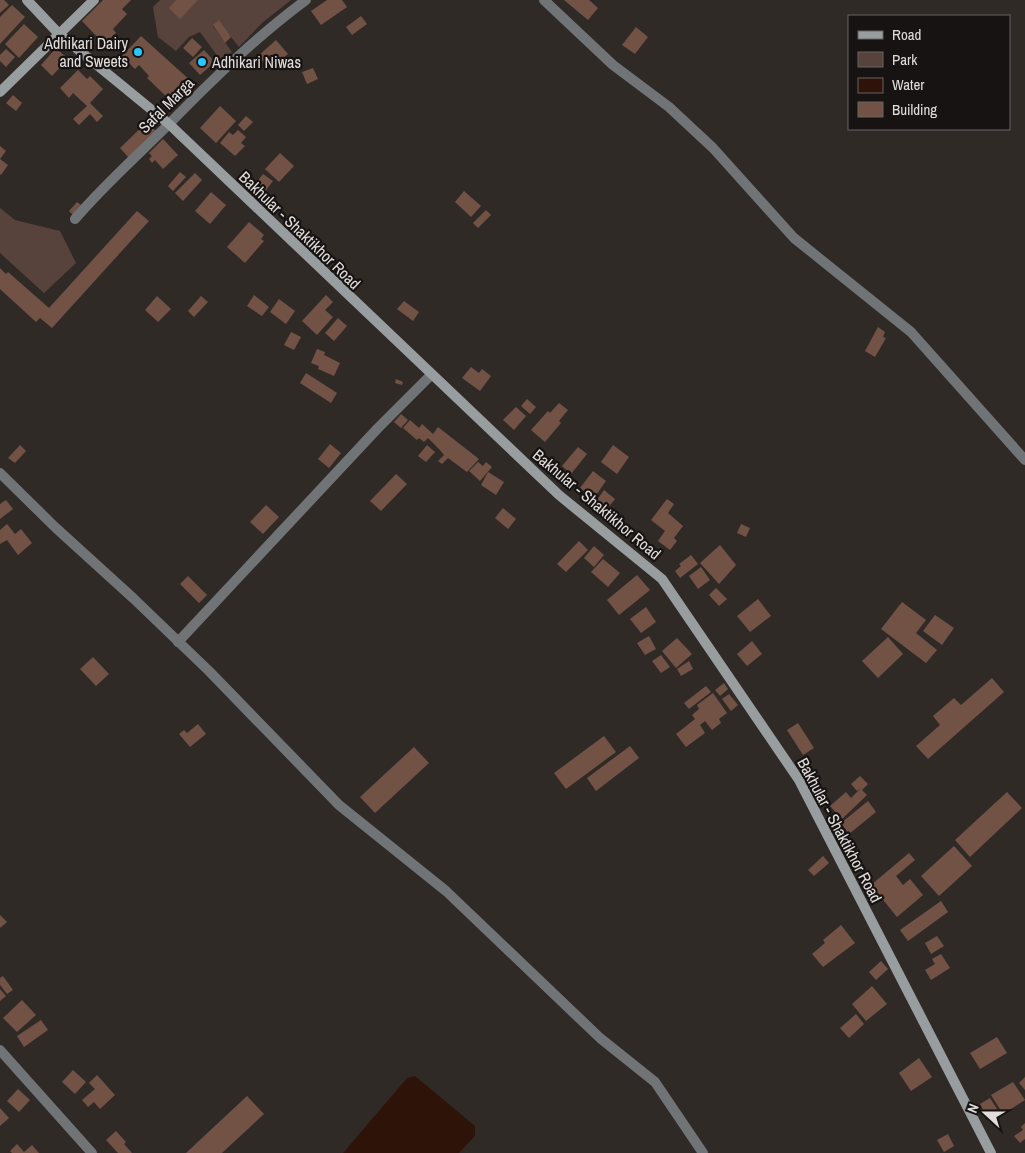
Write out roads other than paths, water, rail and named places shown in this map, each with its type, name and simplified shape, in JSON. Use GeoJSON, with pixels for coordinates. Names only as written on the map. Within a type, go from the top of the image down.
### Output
{"type":"FeatureCollection","features":[{"type":"Feature","properties":{"kind":"street","name":"Bakhular - Shaktikhor Road"},"geometry":{"type":"LineString","coordinates":[[27,0],[60,34],[169,124],[559,495],[662,579],[799,780],[991,1153]]}},
{"type":"Feature","properties":{"kind":"street"},"geometry":{"type":"LineString","coordinates":[[0,92],[94,0]]}},
{"type":"Feature","properties":{"kind":"street","name":"Safal Marga"},"geometry":{"type":"LineString","coordinates":[[75,218],[214,78],[268,28],[306,0]]}},
{"type":"Feature","properties":{"kind":"street"},"geometry":{"type":"LineString","coordinates":[[544,0],[613,65],[669,106],[707,142],[794,238],[911,332],[1025,460]]}},
{"type":"Feature","properties":{"kind":"street"},"geometry":{"type":"LineString","coordinates":[[178,642],[378,428],[432,375]]}},
{"type":"Feature","properties":{"kind":"street"},"geometry":{"type":"LineString","coordinates":[[0,473],[178,642],[339,805],[446,891],[600,1038],[655,1082],[703,1153]]}},
{"type":"Feature","properties":{"kind":"street"},"geometry":{"type":"LineString","coordinates":[[0,1050],[92,1153]]}},
{"type":"Feature","properties":{"kind":"water"},"geometry":{"type":"Polygon","coordinates":[[[415,1076],[475,1126],[475,1136],[459,1153],[343,1153],[407,1078],[415,1076]]]}},
{"type":"Feature","properties":{"kind":"place","name":"Adhikari Dairy and Sweets"},"geometry":{"type":"Point","coordinates":[138,52]}},
{"type":"Feature","properties":{"kind":"place","name":"Adhikari Niwas"},"geometry":{"type":"Point","coordinates":[202,62]}}]}
